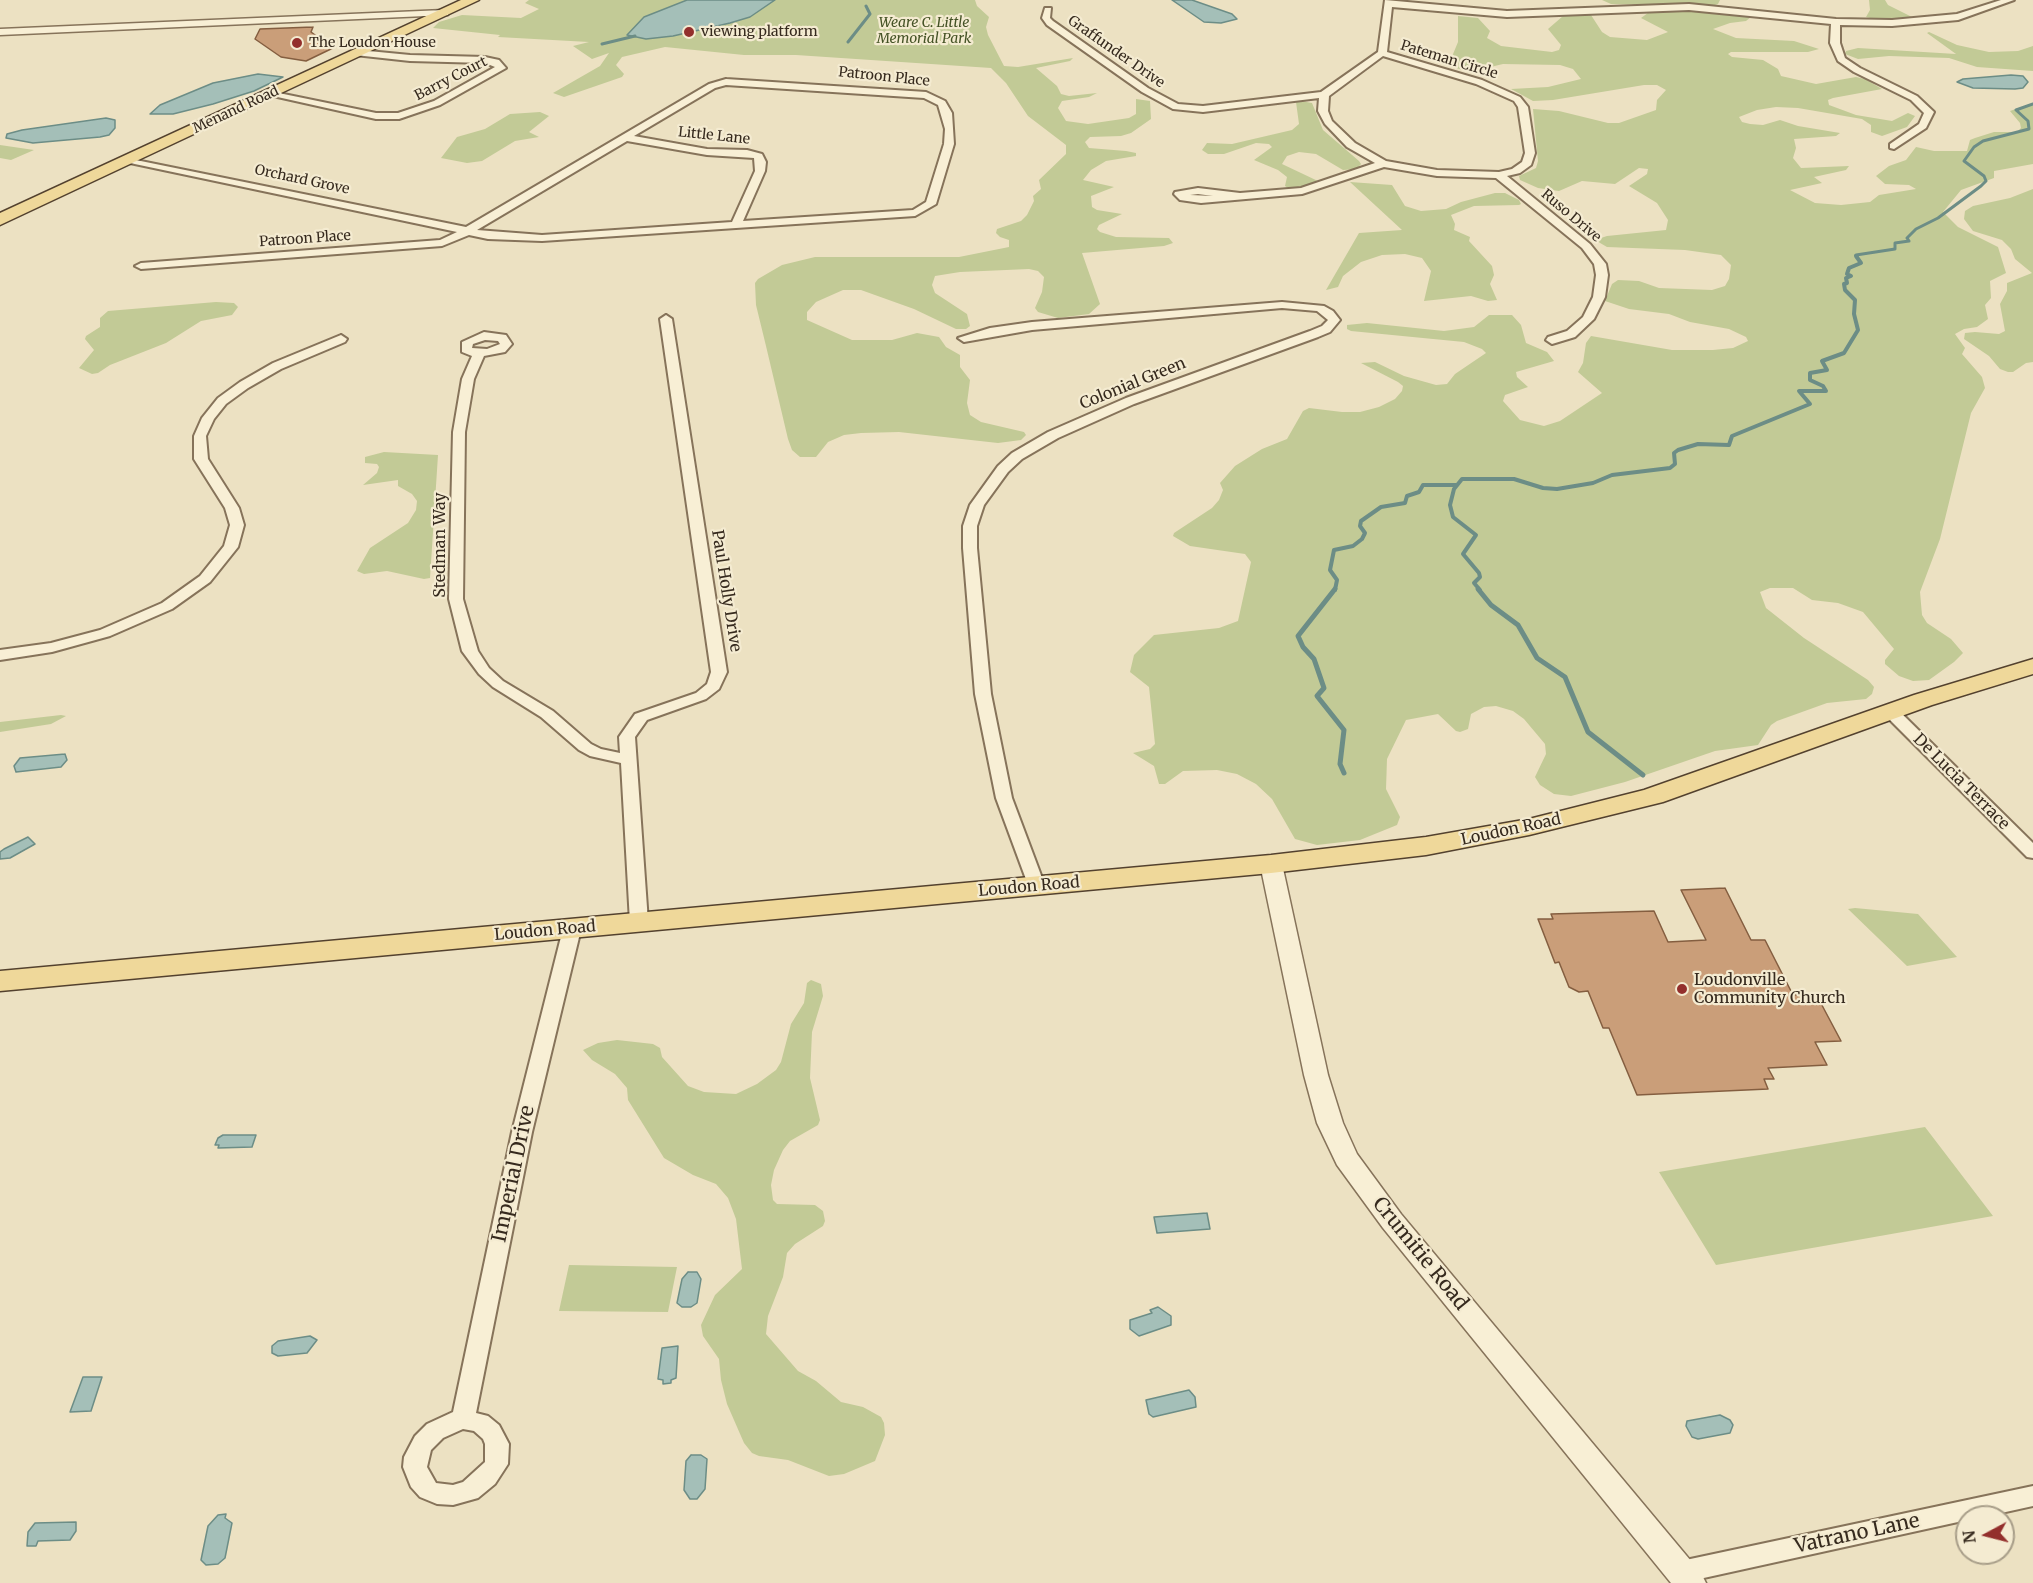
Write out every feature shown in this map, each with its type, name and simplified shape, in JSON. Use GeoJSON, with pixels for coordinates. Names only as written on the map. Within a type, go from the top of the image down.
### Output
{"type":"FeatureCollection","features":[{"type":"Feature","properties":{"kind":"main road","name":"Menand Road"},"geometry":{"type":"LineString","coordinates":[[0,220],[472,0]]}},
{"type":"Feature","properties":{"kind":"main road","name":"Loudon Road"},"geometry":{"type":"LineString","coordinates":[[0,981],[1271,864],[1433,845],[1578,816],[1719,775],[1890,711],[2033,666]]}},
{"type":"Feature","properties":{"kind":"street"},"geometry":{"type":"LineString","coordinates":[[1591,0],[1600,9]]}},
{"type":"Feature","properties":{"kind":"street"},"geometry":{"type":"LineString","coordinates":[[1382,53],[1389,2],[1507,14],[1728,5],[1836,22],[1904,23],[1948,19],[2010,0]]}},
{"type":"Feature","properties":{"kind":"street","name":"Graffunder Drive"},"geometry":{"type":"LineString","coordinates":[[1048,10],[1046,18],[1050,23],[1145,90],[1176,107],[1203,109],[1324,95]]}},
{"type":"Feature","properties":{"kind":"street"},"geometry":{"type":"LineString","coordinates":[[0,32],[444,13]]}},
{"type":"Feature","properties":{"kind":"street"},"geometry":{"type":"LineString","coordinates":[[1836,22],[1834,43],[1841,59],[1857,70],[1914,98],[1929,112],[1923,126],[1894,146]]}},
{"type":"Feature","properties":{"kind":"street","name":"Barry Court"},"geometry":{"type":"LineString","coordinates":[[269,94],[376,116],[394,117],[413,113],[432,105],[501,68],[498,63],[485,60],[410,58],[358,53]]}},
{"type":"Feature","properties":{"kind":"street","name":"Pateman Circle"},"geometry":{"type":"LineString","coordinates":[[1382,53],[1488,85],[1520,102],[1530,159],[1521,168],[1498,175],[1437,173],[1383,164],[1359,151],[1332,128],[1323,111],[1324,95],[1382,53]]}},
{"type":"Feature","properties":{"kind":"street","name":"Patroon Place"},"geometry":{"type":"LineString","coordinates":[[141,266],[442,243],[468,231],[712,86],[731,81],[920,94],[935,98],[944,106],[950,124],[949,144],[931,204],[924,210],[903,215],[527,238],[494,237],[468,231]]}},
{"type":"Feature","properties":{"kind":"street","name":"Little Lane"},"geometry":{"type":"LineString","coordinates":[[627,138],[707,152],[747,153],[758,156],[761,160],[760,171],[736,226]]}},
{"type":"Feature","properties":{"kind":"street","name":"Orchard Grove"},"geometry":{"type":"LineString","coordinates":[[130,160],[468,231]]}},
{"type":"Feature","properties":{"kind":"street"},"geometry":{"type":"LineString","coordinates":[[1236,195],[1309,190],[1383,164]]}},
{"type":"Feature","properties":{"kind":"street","name":"Ruso Drive"},"geometry":{"type":"LineString","coordinates":[[1498,175],[1586,246],[1600,264],[1602,275],[1599,297],[1588,319],[1571,334],[1552,340]]}},
{"type":"Feature","properties":{"kind":"street","name":"Colonial Green"},"geometry":{"type":"LineString","coordinates":[[964,338],[1032,326],[1282,305],[1316,307],[1329,313],[1334,320],[1326,328],[1314,334],[1130,401],[1053,435],[1017,456],[986,488],[977,505],[970,526],[970,548],[983,694],[1007,808],[1036,886]]}},
{"type":"Feature","properties":{"kind":"street","name":"Paul Holly Drive"},"geometry":{"type":"LineString","coordinates":[[639,922],[627,737],[636,720],[652,711],[701,696],[714,686],[719,672],[666,319]]}},
{"type":"Feature","properties":{"kind":"street"},"geometry":{"type":"LineString","coordinates":[[0,654],[52,647],[116,629],[172,603],[205,579],[226,555],[234,540],[237,525],[232,508],[201,459],[200,436],[208,418],[231,393],[250,381],[341,339]]}},
{"type":"Feature","properties":{"kind":"street","name":"Stedman Way"},"geometry":{"type":"LineString","coordinates":[[479,353],[468,379],[459,432],[456,599],[470,651],[484,671],[498,684],[547,714],[585,747],[596,753],[627,759]]}},
{"type":"Feature","properties":{"kind":"street","name":"De Lucia Terrace"},"geometry":{"type":"LineString","coordinates":[[1890,711],[2033,852]]}},
{"type":"Feature","properties":{"kind":"street","name":"Crumitie Road"},"geometry":{"type":"LineString","coordinates":[[1271,864],[1316,1075],[1330,1123],[1346,1158],[1392,1221],[1685,1578]]}},
{"type":"Feature","properties":{"kind":"street","name":"Imperial Drive"},"geometry":{"type":"LineString","coordinates":[[463,1420],[522,1132],[572,929]]}},
{"type":"Feature","properties":{"kind":"street","name":"Vatrano Lane"},"geometry":{"type":"LineString","coordinates":[[1685,1578],[2033,1496]]}},
{"type":"Feature","properties":{"kind":"green space","name":"Weare C. Little Memorial Park"},"geometry":{"type":"Polygon","coordinates":[[[529,0],[975,0],[977,6],[989,17],[986,27],[988,35],[1004,66],[1018,67],[1073,58],[1070,61],[1036,68],[1057,86],[1061,94],[1069,96],[1097,93],[1089,97],[1062,101],[1058,108],[1066,121],[1088,124],[1129,118],[1136,114],[1136,99],[1150,101],[1151,119],[1131,133],[1121,136],[1090,137],[1085,142],[1089,148],[1126,151],[1136,153],[1136,156],[1106,161],[1091,170],[1083,180],[1114,187],[1091,196],[1092,207],[1097,210],[1122,214],[1099,225],[1097,229],[1100,232],[1116,237],[1169,238],[1173,243],[1164,246],[1082,253],[1100,304],[1089,314],[1058,318],[1038,312],[1035,308],[1042,292],[1044,277],[1038,271],[1029,269],[960,272],[935,276],[932,285],[935,293],[967,314],[970,326],[966,329],[956,329],[914,309],[861,290],[843,290],[816,302],[807,312],[807,320],[852,340],[892,340],[917,333],[939,337],[946,347],[960,355],[960,367],[970,380],[967,403],[970,415],[981,422],[1024,432],[1026,435],[1021,440],[998,443],[899,432],[861,433],[844,435],[828,442],[816,457],[800,457],[792,450],[788,439],[756,305],[755,283],[758,279],[782,265],[815,257],[959,257],[1009,247],[1009,240],[1000,237],[996,233],[997,229],[1021,221],[1027,215],[1034,201],[1033,196],[1041,189],[1039,180],[1066,154],[1066,145],[1028,116],[1006,83],[991,68],[796,55],[744,55],[665,47],[622,57],[616,65],[624,74],[622,77],[564,97],[553,93],[600,66],[609,53],[592,59],[573,46],[589,42],[498,37],[500,35],[433,28],[439,22],[462,15],[521,18],[539,9],[525,3],[529,0]]]}},
{"type":"Feature","properties":{"kind":"green space"},"geometry":{"type":"Polygon","coordinates":[[[1602,0],[1720,0],[1718,4],[1712,6],[1611,4],[1602,0]]]}},
{"type":"Feature","properties":{"kind":"green space"},"geometry":{"type":"Polygon","coordinates":[[[1869,0],[1885,0],[1888,5],[1912,17],[1879,20],[1866,17],[1870,10],[1869,0]]]}},
{"type":"Feature","properties":{"kind":"green space"},"geometry":{"type":"Polygon","coordinates":[[[1652,10],[1747,15],[1751,17],[1746,21],[1730,23],[1713,29],[1736,38],[1794,41],[1819,49],[1808,52],[1731,52],[1728,54],[1732,57],[1763,60],[1778,69],[1781,76],[1816,84],[1856,77],[1865,79],[1882,89],[1833,98],[1828,100],[1829,105],[1856,115],[1892,121],[1908,113],[1915,116],[1907,127],[1882,136],[1871,132],[1871,125],[1862,119],[1798,108],[1776,107],[1757,110],[1739,117],[1742,122],[1750,124],[1763,125],[1780,120],[1798,126],[1840,133],[1836,136],[1794,139],[1796,148],[1793,158],[1801,168],[1849,166],[1846,170],[1814,177],[1822,183],[1790,190],[1815,203],[1841,205],[1870,202],[1879,195],[1916,189],[1909,185],[1885,184],[1876,176],[1889,166],[1906,160],[1916,147],[1934,151],[1967,151],[1970,140],[1975,138],[1994,132],[2017,132],[2021,128],[2020,123],[2010,111],[2033,103],[2033,164],[1994,171],[1994,178],[1961,190],[1943,212],[1958,227],[1998,247],[2006,273],[1990,281],[1991,298],[1985,305],[1988,319],[1977,327],[1964,329],[1955,334],[1965,348],[1962,354],[1982,377],[1985,388],[1971,413],[1940,539],[1920,592],[1922,615],[1927,623],[1951,639],[1963,653],[1929,680],[1913,681],[1899,676],[1885,664],[1885,660],[1894,649],[1863,612],[1838,603],[1812,600],[1793,588],[1770,588],[1760,592],[1766,608],[1804,638],[1868,680],[1874,687],[1872,694],[1866,699],[1827,703],[1777,721],[1771,725],[1758,745],[1715,751],[1625,782],[1571,796],[1554,794],[1540,785],[1535,777],[1546,754],[1545,744],[1524,719],[1513,711],[1496,706],[1484,707],[1471,714],[1468,729],[1460,732],[1438,714],[1406,720],[1387,759],[1386,789],[1400,817],[1397,825],[1360,840],[1317,845],[1295,839],[1272,799],[1256,784],[1237,774],[1217,770],[1183,771],[1165,784],[1159,784],[1154,766],[1133,753],[1150,749],[1155,744],[1149,687],[1130,672],[1134,655],[1154,635],[1219,628],[1238,621],[1251,562],[1245,554],[1190,546],[1173,536],[1174,533],[1212,508],[1219,500],[1223,490],[1220,483],[1235,466],[1262,449],[1287,439],[1303,411],[1309,408],[1360,412],[1379,407],[1395,399],[1402,391],[1403,386],[1398,382],[1361,363],[1375,362],[1404,376],[1436,385],[1447,384],[1455,374],[1486,353],[1464,342],[1351,331],[1347,329],[1347,325],[1367,323],[1444,331],[1474,327],[1489,315],[1512,315],[1521,325],[1526,343],[1547,352],[1554,361],[1516,372],[1517,377],[1528,387],[1505,395],[1503,401],[1520,420],[1544,426],[1560,421],[1602,393],[1578,372],[1583,363],[1586,343],[1591,336],[1672,350],[1733,348],[1748,341],[1746,337],[1729,329],[1690,322],[1669,314],[1629,309],[1605,301],[1612,284],[1618,280],[1639,281],[1659,288],[1712,290],[1725,286],[1729,279],[1731,265],[1721,255],[1685,250],[1607,247],[1595,240],[1607,236],[1666,230],[1668,220],[1657,203],[1629,186],[1647,174],[1648,169],[1639,168],[1615,184],[1582,181],[1559,191],[1538,188],[1520,180],[1519,176],[1536,168],[1538,161],[1533,109],[1559,111],[1608,123],[1619,123],[1656,110],[1657,100],[1666,90],[1657,85],[1644,85],[1553,100],[1533,101],[1511,89],[1548,87],[1581,79],[1573,69],[1560,65],[1503,64],[1469,72],[1456,68],[1451,59],[1458,42],[1458,16],[1478,18],[1490,31],[1487,38],[1501,46],[1552,52],[1559,50],[1561,45],[1548,29],[1563,16],[1591,15],[1602,32],[1610,37],[1647,40],[1668,32],[1641,18],[1652,10]]]}},
{"type":"Feature","properties":{"kind":"green space"},"geometry":{"type":"Polygon","coordinates":[[[1927,33],[1957,45],[1989,52],[2018,51],[2033,46],[2033,71],[1977,67],[1949,58],[1889,56],[1858,59],[1845,54],[1846,51],[1858,48],[1956,54],[1927,33]]]}},
{"type":"Feature","properties":{"kind":"green space"},"geometry":{"type":"Polygon","coordinates":[[[1296,102],[1312,103],[1323,130],[1359,161],[1361,164],[1357,169],[1343,170],[1316,154],[1299,152],[1287,156],[1282,164],[1320,182],[1290,189],[1285,186],[1287,177],[1278,170],[1254,160],[1272,147],[1269,144],[1256,143],[1224,154],[1208,154],[1202,150],[1207,143],[1232,144],[1292,130],[1299,124],[1296,102]]]}},
{"type":"Feature","properties":{"kind":"green space"},"geometry":{"type":"Polygon","coordinates":[[[540,112],[549,116],[529,132],[539,137],[515,141],[482,161],[467,163],[441,158],[457,137],[485,129],[510,114],[540,112]]]}},
{"type":"Feature","properties":{"kind":"green space"},"geometry":{"type":"Polygon","coordinates":[[[0,145],[34,150],[11,160],[0,158],[0,145]]]}},
{"type":"Feature","properties":{"kind":"green space"},"geometry":{"type":"Polygon","coordinates":[[[1350,182],[1392,185],[1405,206],[1421,211],[1446,209],[1461,202],[1495,193],[1505,193],[1519,200],[1521,204],[1519,205],[1474,206],[1451,215],[1455,224],[1454,230],[1470,237],[1469,241],[1492,266],[1494,275],[1490,284],[1497,300],[1488,301],[1471,296],[1424,301],[1431,271],[1422,258],[1405,254],[1382,255],[1361,262],[1343,276],[1338,287],[1326,290],[1359,233],[1402,230],[1350,182]]]}},
{"type":"Feature","properties":{"kind":"green space"},"geometry":{"type":"Polygon","coordinates":[[[2033,189],[2033,362],[2026,363],[2013,372],[2008,372],[2000,369],[1989,356],[1964,339],[1965,333],[1999,334],[2005,331],[2000,304],[2007,291],[2007,283],[2032,273],[2015,259],[2011,249],[2002,240],[1973,231],[1964,219],[1965,211],[1973,206],[2010,198],[2033,189]]]}},
{"type":"Feature","properties":{"kind":"green space"},"geometry":{"type":"Polygon","coordinates":[[[216,302],[234,303],[238,307],[232,315],[201,321],[166,343],[110,365],[98,373],[92,374],[79,368],[94,350],[85,339],[86,336],[100,327],[100,318],[108,311],[216,302]]]}},
{"type":"Feature","properties":{"kind":"green space"},"geometry":{"type":"Polygon","coordinates":[[[384,452],[438,455],[430,578],[424,579],[387,571],[364,574],[357,571],[370,548],[408,523],[416,510],[417,501],[412,494],[398,486],[398,480],[363,485],[377,473],[379,467],[377,464],[365,463],[365,457],[384,452]]]}},
{"type":"Feature","properties":{"kind":"green space"},"geometry":{"type":"Polygon","coordinates":[[[66,716],[51,724],[0,732],[0,722],[66,716]]]}},
{"type":"Feature","properties":{"kind":"green space"},"geometry":{"type":"Polygon","coordinates":[[[1848,909],[1918,914],[1957,957],[1907,966],[1848,909]]]}},
{"type":"Feature","properties":{"kind":"green space"},"geometry":{"type":"Polygon","coordinates":[[[811,980],[821,984],[823,996],[812,1032],[810,1078],[820,1120],[818,1125],[790,1141],[783,1150],[774,1170],[771,1185],[773,1200],[777,1204],[815,1205],[823,1211],[825,1221],[823,1226],[795,1244],[787,1253],[783,1277],[768,1316],[766,1334],[798,1371],[816,1381],[841,1402],[863,1407],[881,1417],[884,1423],[885,1435],[875,1461],[844,1474],[829,1476],[788,1460],[759,1456],[752,1453],[744,1443],[727,1404],[719,1359],[703,1336],[701,1325],[715,1295],[742,1269],[736,1219],[728,1198],[716,1184],[693,1175],[664,1158],[628,1100],[627,1088],[615,1074],[592,1060],[583,1050],[598,1043],[617,1040],[653,1044],[660,1048],[662,1057],[688,1086],[704,1092],[736,1094],[757,1084],[776,1070],[781,1062],[791,1024],[804,1003],[807,983],[811,980]]]}},
{"type":"Feature","properties":{"kind":"green space"},"geometry":{"type":"Polygon","coordinates":[[[1925,1127],[1993,1216],[1716,1265],[1659,1172],[1925,1127]]]}},
{"type":"Feature","properties":{"kind":"green space"},"geometry":{"type":"Polygon","coordinates":[[[569,1265],[677,1267],[668,1312],[559,1311],[569,1265]]]}},
{"type":"Feature","properties":{"kind":"water"},"geometry":{"type":"Polygon","coordinates":[[[687,0],[775,0],[750,17],[730,23],[673,36],[646,39],[627,35],[644,17],[687,0]]]}},
{"type":"Feature","properties":{"kind":"water"},"geometry":{"type":"Polygon","coordinates":[[[1172,0],[1192,0],[1232,14],[1237,19],[1221,23],[1204,22],[1172,0]]]}},
{"type":"Feature","properties":{"kind":"water"},"geometry":{"type":"Polygon","coordinates":[[[258,74],[283,77],[254,91],[213,104],[173,114],[150,114],[160,105],[213,83],[258,74]]]}},
{"type":"Feature","properties":{"kind":"water"},"geometry":{"type":"Polygon","coordinates":[[[2023,76],[2028,82],[2023,88],[2015,89],[1973,88],[1957,82],[1963,79],[2023,76]]]}},
{"type":"Feature","properties":{"kind":"water"},"geometry":{"type":"Polygon","coordinates":[[[106,118],[115,120],[115,128],[109,135],[100,137],[33,143],[6,138],[7,134],[22,130],[106,118]]]}},
{"type":"Feature","properties":{"kind":"water"},"geometry":{"type":"Polygon","coordinates":[[[65,754],[67,760],[61,767],[16,772],[14,766],[20,758],[65,754]]]}},
{"type":"Feature","properties":{"kind":"water"},"geometry":{"type":"Polygon","coordinates":[[[28,837],[35,844],[10,858],[0,859],[0,852],[28,837]]]}},
{"type":"Feature","properties":{"kind":"water"},"geometry":{"type":"Polygon","coordinates":[[[223,1135],[256,1135],[252,1147],[218,1148],[219,1145],[215,1145],[218,1138],[223,1135]]]}},
{"type":"Feature","properties":{"kind":"water"},"geometry":{"type":"Polygon","coordinates":[[[1207,1213],[1210,1229],[1157,1233],[1154,1217],[1207,1213]]]}},
{"type":"Feature","properties":{"kind":"water"},"geometry":{"type":"Polygon","coordinates":[[[688,1272],[697,1272],[701,1279],[697,1303],[691,1307],[682,1307],[677,1303],[682,1279],[688,1272]]]}},
{"type":"Feature","properties":{"kind":"water"},"geometry":{"type":"Polygon","coordinates":[[[1158,1307],[1171,1316],[1171,1325],[1139,1336],[1130,1329],[1130,1320],[1152,1313],[1150,1310],[1158,1307]]]}},
{"type":"Feature","properties":{"kind":"water"},"geometry":{"type":"Polygon","coordinates":[[[310,1336],[317,1340],[307,1353],[278,1356],[272,1353],[272,1346],[278,1341],[310,1336]]]}},
{"type":"Feature","properties":{"kind":"water"},"geometry":{"type":"Polygon","coordinates":[[[678,1346],[676,1378],[671,1380],[671,1383],[663,1384],[663,1380],[658,1379],[662,1348],[678,1346]]]}},
{"type":"Feature","properties":{"kind":"water"},"geometry":{"type":"Polygon","coordinates":[[[83,1377],[102,1377],[91,1411],[70,1412],[83,1377]]]}},
{"type":"Feature","properties":{"kind":"water"},"geometry":{"type":"Polygon","coordinates":[[[1189,1390],[1195,1397],[1196,1407],[1153,1417],[1149,1414],[1146,1400],[1189,1390]]]}},
{"type":"Feature","properties":{"kind":"water"},"geometry":{"type":"Polygon","coordinates":[[[1720,1415],[1730,1420],[1733,1425],[1730,1433],[1698,1439],[1692,1437],[1686,1426],[1687,1421],[1720,1415]]]}},
{"type":"Feature","properties":{"kind":"water"},"geometry":{"type":"Polygon","coordinates":[[[691,1455],[701,1455],[707,1459],[705,1489],[697,1499],[690,1499],[684,1490],[686,1461],[691,1455]]]}},
{"type":"Feature","properties":{"kind":"water"},"geometry":{"type":"Polygon","coordinates":[[[226,1514],[225,1518],[232,1523],[225,1558],[218,1564],[206,1565],[201,1560],[208,1526],[218,1515],[226,1514]]]}},
{"type":"Feature","properties":{"kind":"water"},"geometry":{"type":"Polygon","coordinates":[[[76,1522],[76,1531],[70,1540],[38,1541],[36,1546],[27,1546],[28,1532],[35,1523],[76,1522]]]}},
{"type":"Feature","properties":{"kind":"building","name":"The Loudon House"},"geometry":{"type":"Polygon","coordinates":[[[313,27],[311,32],[333,48],[306,61],[281,57],[255,39],[260,29],[313,27]]]}},
{"type":"Feature","properties":{"kind":"building","name":"Loudonville Community Church"},"geometry":{"type":"Polygon","coordinates":[[[1725,888],[1751,940],[1765,940],[1793,995],[1816,994],[1841,1041],[1815,1042],[1827,1065],[1768,1068],[1774,1079],[1764,1079],[1768,1089],[1637,1095],[1609,1028],[1603,1028],[1588,991],[1579,992],[1569,987],[1559,962],[1555,963],[1538,919],[1553,919],[1551,914],[1654,911],[1668,942],[1706,940],[1681,890],[1725,888]]]}},
{"type":"Feature","properties":{"kind":"waterway"},"geometry":{"type":"LineString","coordinates":[[848,42],[870,14],[866,6]]}},
{"type":"Feature","properties":{"kind":"waterway"},"geometry":{"type":"LineString","coordinates":[[602,44],[635,36]]}},
{"type":"Feature","properties":{"kind":"waterway"},"geometry":{"type":"LineString","coordinates":[[1857,257],[1856,255],[1895,249],[1895,243],[1909,241],[1907,238],[1916,229],[1938,218],[1981,186],[1986,181],[1984,176],[1964,161],[1974,147],[1983,141],[2029,129],[2028,121],[2016,110],[2033,104]]}},
{"type":"Feature","properties":{"kind":"waterway"},"geometry":{"type":"LineString","coordinates":[[1480,590],[1474,583],[1480,577],[1479,573],[1463,554],[1476,535],[1453,517],[1450,505],[1454,489],[1462,479],[1514,479],[1543,488],[1557,489],[1593,483],[1612,475],[1670,468],[1675,464],[1674,453],[1678,450],[1698,444],[1729,445],[1732,436],[1810,404],[1799,391],[1826,391],[1823,386],[1810,380],[1810,373],[1827,370],[1822,361],[1844,353],[1858,330],[1854,314],[1855,300],[1845,290],[1844,284],[1847,283],[1846,278],[1851,276],[1847,274],[1849,268],[1861,263],[1856,256]]}},
{"type":"Feature","properties":{"kind":"waterway"},"geometry":{"type":"LineString","coordinates":[[1335,590],[1337,580],[1330,570],[1334,550],[1353,546],[1362,539],[1365,533],[1360,526],[1361,521],[1381,507],[1405,503],[1407,496],[1419,492],[1423,485],[1456,485]]}},
{"type":"Feature","properties":{"kind":"waterway"},"geometry":{"type":"LineString","coordinates":[[1335,589],[1298,636],[1303,647],[1314,659],[1324,688],[1317,696],[1344,730],[1340,764],[1344,773]]}},
{"type":"Feature","properties":{"kind":"waterway"},"geometry":{"type":"LineString","coordinates":[[1478,589],[1491,605],[1518,625],[1537,658],[1565,677],[1588,732],[1643,775]]}},
{"type":"Feature","properties":{"kind":"place","name":"viewing platform"},"geometry":{"type":"Point","coordinates":[689,32]}},
{"type":"Feature","properties":{"kind":"place","name":"The Loudon House"},"geometry":{"type":"Point","coordinates":[297,43]}},
{"type":"Feature","properties":{"kind":"place","name":"Loudonville Community Church"},"geometry":{"type":"Point","coordinates":[1682,989]}}]}
